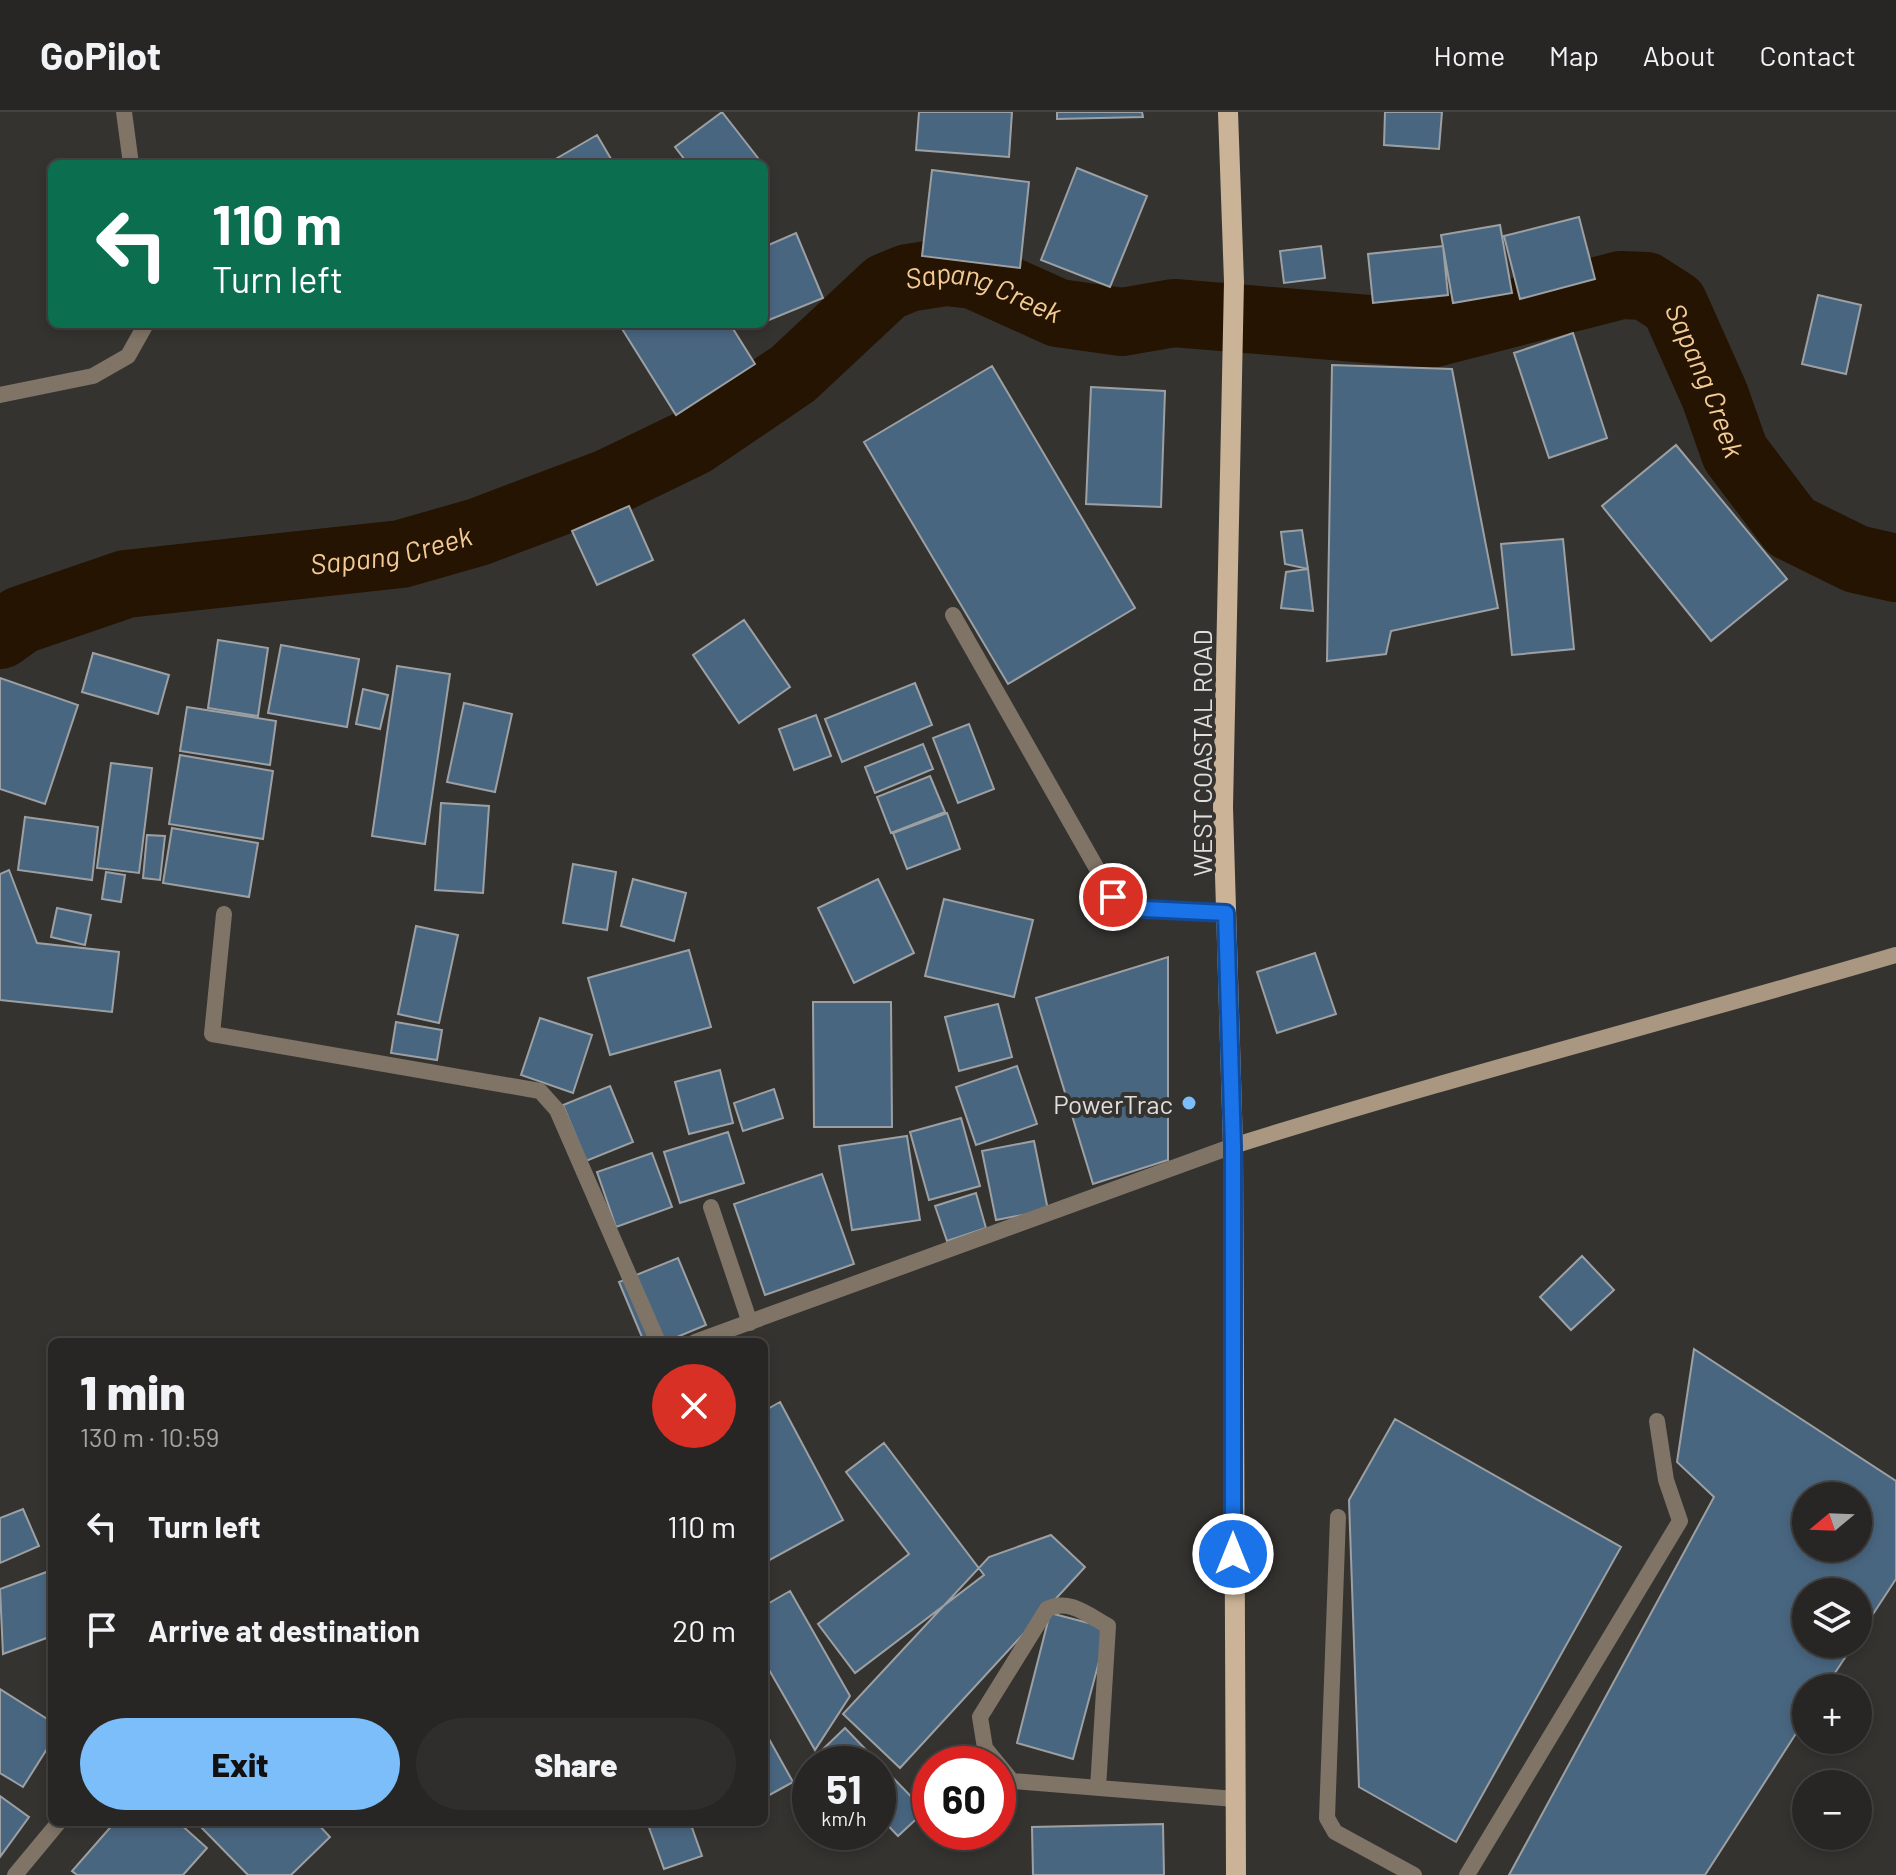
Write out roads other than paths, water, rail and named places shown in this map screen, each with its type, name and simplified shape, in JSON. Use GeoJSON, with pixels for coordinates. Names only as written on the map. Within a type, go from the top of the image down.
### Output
{"type":"FeatureCollection","features":[{"type":"Feature","properties":{"kind":"main road","name":"WEST COASTAL ROAD"},"geometry":{"type":"LineString","coordinates":[[1228,112],[1234,282],[1223,807],[1233,1146],[1236,1875]]}},
{"type":"Feature","properties":{"kind":"street"},"geometry":{"type":"LineString","coordinates":[[124,112],[130,160]]}},
{"type":"Feature","properties":{"kind":"street"},"geometry":{"type":"LineString","coordinates":[[0,395],[93,376],[128,356],[144,328]]}},
{"type":"Feature","properties":{"kind":"street"},"geometry":{"type":"LineString","coordinates":[[953,615],[1113,897],[1145,909],[1226,913]]}},
{"type":"Feature","properties":{"kind":"street"},"geometry":{"type":"LineString","coordinates":[[224,914],[212,1034],[540,1091],[557,1110],[656,1338]]}},
{"type":"Feature","properties":{"kind":"street"},"geometry":{"type":"LineString","coordinates":[[707,1338],[1233,1146],[1409,1090],[1664,1023],[1896,955]]}},
{"type":"Feature","properties":{"kind":"street"},"geometry":{"type":"LineString","coordinates":[[711,1207],[750,1323]]}},
{"type":"Feature","properties":{"kind":"street"},"geometry":{"type":"LineString","coordinates":[[1467,1875],[1680,1521],[1666,1480],[1657,1421]]}},
{"type":"Feature","properties":{"kind":"street"},"geometry":{"type":"LineString","coordinates":[[1338,1517],[1327,1818],[1335,1832],[1414,1875]]}},
{"type":"Feature","properties":{"kind":"street"},"geometry":{"type":"LineString","coordinates":[[1098,1788],[1108,1626],[1069,1605],[1058,1603],[1047,1609],[980,1717],[985,1748],[1012,1781],[1098,1788],[1235,1799]]}},
{"type":"Feature","properties":{"kind":"street"},"geometry":{"type":"LineString","coordinates":[[15,1875],[56,1826]]}},
{"type":"Feature","properties":{"kind":"waterway","name":"Sapang Creek"},"geometry":{"type":"LineString","coordinates":[[0,635],[21,620],[126,584],[401,554],[478,532],[608,483],[693,442],[793,374],[886,287],[908,278],[946,272],[974,275],[1058,313],[1122,322],[1174,313],[1430,334],[1621,285],[1646,286],[1674,304],[1715,396],[1735,453],[1791,527],[1856,559],[1896,568]]}},
{"type":"Feature","properties":{"kind":"place","name":"PowerTrac"},"geometry":{"type":"Point","coordinates":[1189,1103]}}]}
